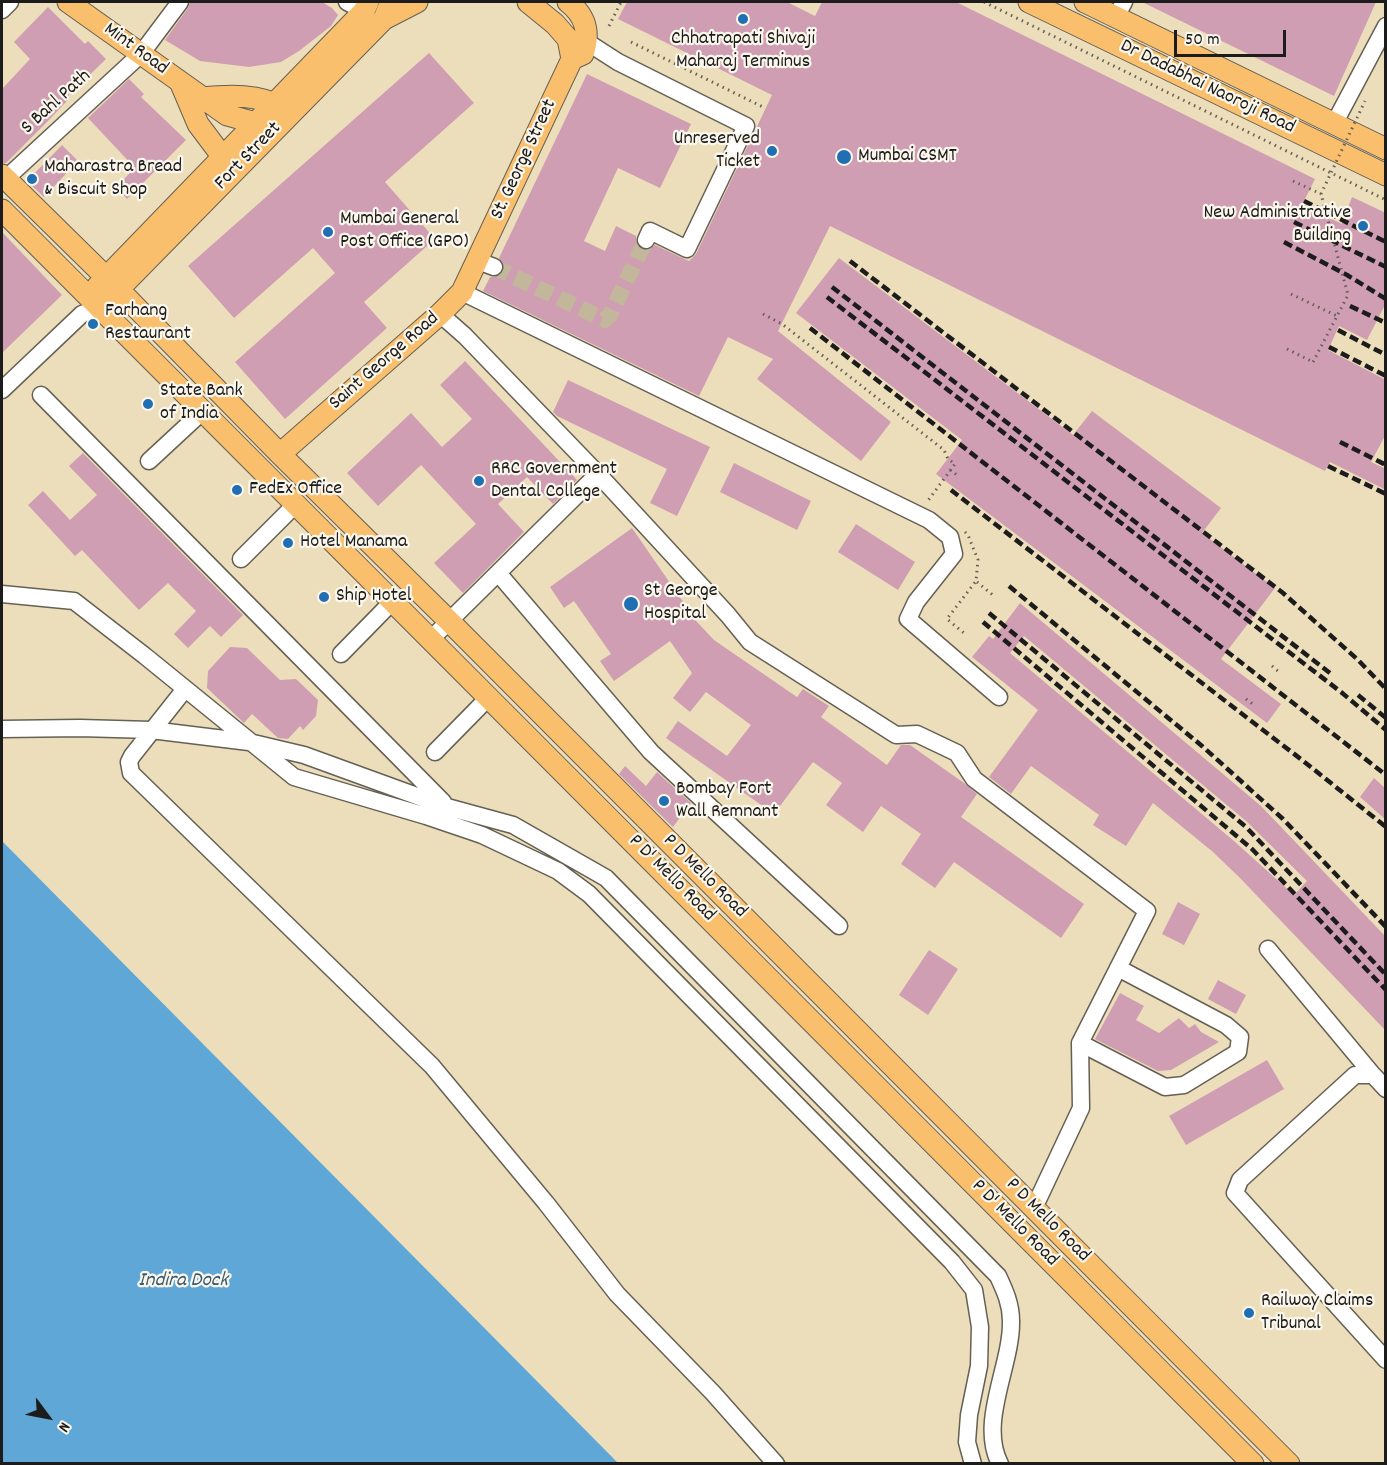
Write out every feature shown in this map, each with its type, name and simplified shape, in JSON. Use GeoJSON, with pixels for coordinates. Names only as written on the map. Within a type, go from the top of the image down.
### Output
{"type":"FeatureCollection","features":[{"type":"Feature","properties":{"kind":"main road","name":"Mint Road"},"geometry":{"type":"LineString","coordinates":[[68,2],[227,115],[266,126]]}},
{"type":"Feature","properties":{"kind":"main road","name":"Fort Street"},"geometry":{"type":"LineString","coordinates":[[90,306],[284,107],[387,10],[417,2]]}},
{"type":"Feature","properties":{"kind":"main road"},"geometry":{"type":"LineString","coordinates":[[528,2],[555,24],[568,39],[572,59],[582,54],[587,42],[587,30],[579,11],[568,2]]}},
{"type":"Feature","properties":{"kind":"main road","name":"Dr Dadabhai Naoroji Road"},"geometry":{"type":"LineString","coordinates":[[1029,2],[1386,175]]}},
{"type":"Feature","properties":{"kind":"main road","name":"Dr Dadabhai Naoroji Road"},"geometry":{"type":"LineString","coordinates":[[1085,2],[1120,9],[1334,124],[1386,149]]}},
{"type":"Feature","properties":{"kind":"main road","name":"Fort Street"},"geometry":{"type":"LineString","coordinates":[[284,107],[359,4]]}},
{"type":"Feature","properties":{"kind":"main road","name":"St. George Street"},"geometry":{"type":"LineString","coordinates":[[486,264],[572,59]]}},
{"type":"Feature","properties":{"kind":"main road"},"geometry":{"type":"LineString","coordinates":[[180,82],[198,124],[222,156]]}},
{"type":"Feature","properties":{"kind":"main road"},"geometry":{"type":"LineString","coordinates":[[201,98],[234,94],[284,107]]}},
{"type":"Feature","properties":{"kind":"main road","name":"Fort Street"},"geometry":{"type":"LineString","coordinates":[[112,283],[222,156],[266,126]]}},
{"type":"Feature","properties":{"kind":"main road","name":"P D Mello Road"},"geometry":{"type":"LineString","coordinates":[[3,179],[112,283],[1289,1464]]}},
{"type":"Feature","properties":{"kind":"main road","name":"P D' Mello Road"},"geometry":{"type":"LineString","coordinates":[[2,210],[90,306],[203,411],[1253,1464]]}},
{"type":"Feature","properties":{"kind":"main road","name":"Saint George Road"},"geometry":{"type":"LineString","coordinates":[[280,454],[440,314],[486,264]]}},
{"type":"Feature","properties":{"kind":"main road"},"geometry":{"type":"LineString","coordinates":[[1220,1430],[1239,1413]]}},
{"type":"Feature","properties":{"kind":"street"},"geometry":{"type":"LineString","coordinates":[[2,10],[10,2]]}},
{"type":"Feature","properties":{"kind":"street","name":"S Bahl Path"},"geometry":{"type":"LineString","coordinates":[[3,179],[141,54],[180,2]]}},
{"type":"Feature","properties":{"kind":"street"},"geometry":{"type":"LineString","coordinates":[[1334,124],[1386,26]]}},
{"type":"Feature","properties":{"kind":"street"},"geometry":{"type":"LineString","coordinates":[[587,42],[618,62],[746,126],[687,249],[650,231],[646,240]]}},
{"type":"Feature","properties":{"kind":"street"},"geometry":{"type":"LineString","coordinates":[[462,292],[929,520],[950,537],[954,554],[916,602],[908,620],[999,697]]}},
{"type":"Feature","properties":{"kind":"street"},"geometry":{"type":"LineString","coordinates":[[2,390],[90,306]]}},
{"type":"Feature","properties":{"kind":"street"},"geometry":{"type":"LineString","coordinates":[[440,314],[465,336],[598,474],[728,615],[750,642],[896,735],[917,734],[957,753],[974,779],[1147,911],[1080,1043],[1081,1108],[1034,1208]]}},
{"type":"Feature","properties":{"kind":"street"},"geometry":{"type":"LineString","coordinates":[[41,395],[447,807]]}},
{"type":"Feature","properties":{"kind":"street"},"geometry":{"type":"LineString","coordinates":[[149,461],[203,411]]}},
{"type":"Feature","properties":{"kind":"street"},"geometry":{"type":"LineString","coordinates":[[431,639],[598,474]]}},
{"type":"Feature","properties":{"kind":"street"},"geometry":{"type":"LineString","coordinates":[[242,559],[296,504]]}},
{"type":"Feature","properties":{"kind":"street"},"geometry":{"type":"LineString","coordinates":[[498,573],[651,752],[839,926]]}},
{"type":"Feature","properties":{"kind":"street"},"geometry":{"type":"LineString","coordinates":[[2,594],[74,601],[294,777],[482,835],[558,871],[590,894],[952,1262],[974,1290],[980,1327],[979,1366],[969,1415],[967,1442],[973,1464]]}},
{"type":"Feature","properties":{"kind":"street"},"geometry":{"type":"LineString","coordinates":[[341,654],[392,602]]}},
{"type":"Feature","properties":{"kind":"street"},"geometry":{"type":"LineString","coordinates":[[185,689],[132,756],[129,762],[131,773],[432,1066],[546,1203],[617,1294],[713,1393],[776,1464]]}},
{"type":"Feature","properties":{"kind":"street"},"geometry":{"type":"LineString","coordinates":[[435,752],[489,697]]}},
{"type":"Feature","properties":{"kind":"street"},"geometry":{"type":"LineString","coordinates":[[2,729],[151,730],[249,742],[322,761],[447,807],[513,825],[606,878],[998,1276],[1008,1299],[1011,1319],[1010,1340],[992,1432],[995,1455],[999,1464]]}},
{"type":"Feature","properties":{"kind":"street"},"geometry":{"type":"LineString","coordinates":[[1268,949],[1386,1089]]}},
{"type":"Feature","properties":{"kind":"street"},"geometry":{"type":"LineString","coordinates":[[1080,1043],[1165,1087],[1184,1085],[1238,1052],[1240,1037],[1226,1025],[1118,968]]}},
{"type":"Feature","properties":{"kind":"street"},"geometry":{"type":"LineString","coordinates":[[1373,1075],[1355,1075],[1240,1180],[1235,1193],[1386,1360]]}},
{"type":"Feature","properties":{"kind":"path"},"geometry":{"type":"LineString","coordinates":[[609,26],[621,2]]}},
{"type":"Feature","properties":{"kind":"path"},"geometry":{"type":"LineString","coordinates":[[984,2],[1386,200]]}},
{"type":"Feature","properties":{"kind":"path"},"geometry":{"type":"LineString","coordinates":[[631,42],[765,108]]}},
{"type":"Feature","properties":{"kind":"path"},"geometry":{"type":"LineString","coordinates":[[1287,349],[1313,362],[1348,295],[1321,195],[1365,101]]}},
{"type":"Feature","properties":{"kind":"path"},"geometry":{"type":"LineString","coordinates":[[1293,181],[1321,195]]}},
{"type":"Feature","properties":{"kind":"path"},"geometry":{"type":"LineString","coordinates":[[1291,294],[1337,316]]}},
{"type":"Feature","properties":{"kind":"path"},"geometry":{"type":"LineString","coordinates":[[763,314],[782,324],[944,450],[948,459],[955,464],[927,501],[935,508]]}},
{"type":"Feature","properties":{"kind":"path"},"geometry":{"type":"LineString","coordinates":[[950,470],[957,475]]}},
{"type":"Feature","properties":{"kind":"path"},"geometry":{"type":"LineString","coordinates":[[960,528],[968,534],[978,560],[976,581],[947,619],[966,634]]}},
{"type":"Feature","properties":{"kind":"path"},"geometry":{"type":"LineString","coordinates":[[976,581],[994,596]]}},
{"type":"Feature","properties":{"kind":"path"},"geometry":{"type":"LineString","coordinates":[[1272,666],[1279,672]]}},
{"type":"Feature","properties":{"kind":"path"},"geometry":{"type":"LineString","coordinates":[[1246,699],[1254,705]]}},
{"type":"Feature","properties":{"kind":"water","name":"Indira Dock"},"geometry":{"type":"Polygon","coordinates":[[[2,841],[618,1463],[2,1463],[2,841]]]}},
{"type":"Feature","properties":{"kind":"building"},"geometry":{"type":"Polygon","coordinates":[[[190,2],[322,2],[338,15],[331,26],[281,62],[249,67],[200,61],[165,40],[190,2]]]}},
{"type":"Feature","properties":{"kind":"building","name":"Mumbai CSMT"},"geometry":{"type":"Polygon","coordinates":[[[627,2],[787,2],[815,16],[822,2],[956,2],[1315,179],[1302,205],[1342,224],[1352,197],[1386,213],[1386,303],[1367,340],[1339,326],[1328,350],[1386,380],[1386,434],[1371,462],[1386,469],[1386,490],[1330,462],[1325,471],[830,226],[778,331],[891,422],[861,461],[757,379],[773,359],[728,337],[699,396],[483,291],[490,277],[496,277],[504,271],[504,265],[499,258],[587,74],[691,124],[660,188],[618,168],[584,241],[605,251],[616,226],[636,236],[637,246],[642,250],[648,250],[655,245],[689,261],[696,254],[772,95],[618,19],[627,2]]]}},
{"type":"Feature","properties":{"kind":"building"},"geometry":{"type":"Polygon","coordinates":[[[1142,2],[1376,2],[1334,96],[1142,2]]]}},
{"type":"Feature","properties":{"kind":"building"},"geometry":{"type":"Polygon","coordinates":[[[48,7],[85,44],[88,41],[106,59],[66,98],[68,100],[6,163],[2,163],[2,89],[30,59],[14,42],[48,7]]]}},
{"type":"Feature","properties":{"kind":"building","name":"Mumbai General Post Office (GPO)"},"geometry":{"type":"Polygon","coordinates":[[[429,53],[474,103],[385,182],[435,239],[364,302],[387,328],[285,419],[235,362],[335,273],[313,248],[234,318],[188,266],[429,53]]]}},
{"type":"Feature","properties":{"kind":"building"},"geometry":{"type":"Polygon","coordinates":[[[129,79],[144,94],[141,97],[186,140],[127,199],[116,187],[135,168],[88,118],[129,79]]]}},
{"type":"Feature","properties":{"kind":"building"},"geometry":{"type":"Polygon","coordinates":[[[62,145],[78,161],[44,197],[27,181],[62,145]]]}},
{"type":"Feature","properties":{"kind":"building"},"geometry":{"type":"Polygon","coordinates":[[[2,232],[62,295],[2,353],[2,232]]]}},
{"type":"Feature","properties":{"kind":"building"},"geometry":{"type":"Polygon","coordinates":[[[839,258],[1073,435],[1092,411],[1221,508],[1202,533],[1275,588],[1221,659],[1281,704],[1267,723],[936,474],[962,440],[796,313],[839,258]]]}},
{"type":"Feature","properties":{"kind":"building","name":"RRC Government Dental College"},"geometry":{"type":"Polygon","coordinates":[[[465,361],[577,480],[553,504],[527,477],[498,504],[524,532],[463,593],[434,563],[476,524],[421,465],[378,506],[347,473],[411,413],[442,447],[472,419],[440,385],[465,361]]]}},
{"type":"Feature","properties":{"kind":"building"},"geometry":{"type":"Polygon","coordinates":[[[568,380],[710,447],[677,516],[650,503],[667,469],[553,412],[568,380]]]}},
{"type":"Feature","properties":{"kind":"building"},"geometry":{"type":"Polygon","coordinates":[[[83,453],[243,615],[221,637],[210,626],[188,648],[174,634],[196,611],[168,583],[139,610],[82,550],[75,556],[28,505],[43,491],[70,520],[97,495],[69,466],[83,453]]]}},
{"type":"Feature","properties":{"kind":"building"},"geometry":{"type":"Polygon","coordinates":[[[734,463],[811,501],[797,530],[720,492],[734,463]]]}},
{"type":"Feature","properties":{"kind":"building"},"geometry":{"type":"Polygon","coordinates":[[[856,524],[915,562],[898,590],[838,552],[856,524]]]}},
{"type":"Feature","properties":{"kind":"building"},"geometry":{"type":"Polygon","coordinates":[[[632,528],[697,622],[714,640],[797,697],[803,689],[829,706],[821,717],[887,765],[901,745],[910,745],[977,794],[961,817],[1084,904],[1061,938],[954,862],[935,888],[901,864],[921,834],[881,806],[863,832],[826,805],[842,783],[813,762],[774,814],[666,738],[678,721],[727,756],[751,725],[706,692],[690,712],[673,698],[692,673],[670,641],[614,681],[600,661],[611,654],[574,601],[564,608],[550,587],[632,528]]]}},
{"type":"Feature","properties":{"kind":"building"},"geometry":{"type":"Polygon","coordinates":[[[1020,603],[1261,806],[1386,937],[1386,1031],[1241,879],[1213,852],[1153,803],[1126,846],[1093,825],[1099,815],[1031,766],[1011,794],[989,777],[1038,710],[972,657],[989,636],[993,639],[1020,603]],[[1024,636],[1010,653],[1234,841],[1294,895],[1307,881],[1246,821],[1024,636]]]}},
{"type":"Feature","properties":{"kind":"building"},"geometry":{"type":"Polygon","coordinates":[[[230,647],[247,648],[280,680],[296,679],[318,700],[316,716],[303,730],[300,726],[288,739],[278,738],[252,714],[244,723],[207,688],[208,671],[230,647]]]}},
{"type":"Feature","properties":{"kind":"building","name":"Bombay Fort Wall Remnant"},"geometry":{"type":"Polygon","coordinates":[[[625,766],[646,786],[657,772],[691,803],[673,827],[619,774],[625,766]]]}},
{"type":"Feature","properties":{"kind":"building"},"geometry":{"type":"Polygon","coordinates":[[[1374,778],[1386,789],[1386,820],[1360,797],[1374,778]]]}},
{"type":"Feature","properties":{"kind":"building"},"geometry":{"type":"Polygon","coordinates":[[[1178,902],[1200,914],[1184,945],[1162,934],[1178,902]]]}},
{"type":"Feature","properties":{"kind":"building"},"geometry":{"type":"Polygon","coordinates":[[[929,950],[958,969],[928,1015],[899,995],[929,950]]]}},
{"type":"Feature","properties":{"kind":"building"},"geometry":{"type":"Polygon","coordinates":[[[1218,980],[1246,995],[1236,1014],[1208,999],[1218,980]]]}},
{"type":"Feature","properties":{"kind":"building"},"geometry":{"type":"Polygon","coordinates":[[[1120,993],[1144,1006],[1136,1020],[1159,1033],[1179,1018],[1189,1028],[1195,1024],[1201,1032],[1219,1042],[1171,1070],[1158,1071],[1095,1039],[1120,993]]]}},
{"type":"Feature","properties":{"kind":"building"},"geometry":{"type":"Polygon","coordinates":[[[1267,1060],[1284,1089],[1186,1145],[1169,1116],[1267,1060]]]}},
{"type":"Feature","properties":{"kind":"tunnel"},"geometry":{"type":"LineString","coordinates":[[494,267],[605,320],[610,315],[646,240]]}},
{"type":"Feature","properties":{"kind":"railway"},"geometry":{"type":"LineString","coordinates":[[1304,201],[1386,242]]}},
{"type":"Feature","properties":{"kind":"railway"},"geometry":{"type":"LineString","coordinates":[[1294,222],[1386,267]]}},
{"type":"Feature","properties":{"kind":"railway"},"geometry":{"type":"LineString","coordinates":[[1284,242],[1347,275],[1386,299]]}},
{"type":"Feature","properties":{"kind":"railway"},"geometry":{"type":"LineString","coordinates":[[850,261],[1283,593],[1357,659],[1386,689]]}},
{"type":"Feature","properties":{"kind":"railway"},"geometry":{"type":"LineString","coordinates":[[832,287],[1330,673]]}},
{"type":"Feature","properties":{"kind":"railway"},"geometry":{"type":"LineString","coordinates":[[827,297],[1341,692],[1386,730]]}},
{"type":"Feature","properties":{"kind":"railway"},"geometry":{"type":"LineString","coordinates":[[1350,306],[1386,323]]}},
{"type":"Feature","properties":{"kind":"railway"},"geometry":{"type":"LineString","coordinates":[[810,328],[1386,775]]}},
{"type":"Feature","properties":{"kind":"railway"},"geometry":{"type":"LineString","coordinates":[[1338,330],[1386,355]]}},
{"type":"Feature","properties":{"kind":"railway"},"geometry":{"type":"LineString","coordinates":[[1329,347],[1386,376]]}},
{"type":"Feature","properties":{"kind":"railway"},"geometry":{"type":"LineString","coordinates":[[1340,442],[1386,465]]}},
{"type":"Feature","properties":{"kind":"railway"},"geometry":{"type":"LineString","coordinates":[[1328,466],[1386,494]]}},
{"type":"Feature","properties":{"kind":"railway"},"geometry":{"type":"LineString","coordinates":[[951,490],[1386,827]]}},
{"type":"Feature","properties":{"kind":"railway"},"geometry":{"type":"LineString","coordinates":[[1009,586],[1202,746],[1283,819],[1386,927]]}},
{"type":"Feature","properties":{"kind":"railway"},"geometry":{"type":"LineString","coordinates":[[989,613],[1246,827],[1386,975]]}},
{"type":"Feature","properties":{"kind":"railway"},"geometry":{"type":"LineString","coordinates":[[983,622],[1252,849],[1386,990]]}},
{"type":"Feature","properties":{"kind":"railway"},"geometry":{"type":"LineString","coordinates":[[1358,695],[1386,718]]}},
{"type":"Feature","properties":{"kind":"place","name":"Chhatrapati Shivaji Maharaj Terminus"},"geometry":{"type":"Point","coordinates":[743,19]}},
{"type":"Feature","properties":{"kind":"place","name":"Unreserved Ticket"},"geometry":{"type":"Point","coordinates":[772,151]}},
{"type":"Feature","properties":{"kind":"place","name":"Mumbai CSMT"},"geometry":{"type":"Point","coordinates":[844,157]}},
{"type":"Feature","properties":{"kind":"place","name":"Maharastra Bread & Biscuit Shop"},"geometry":{"type":"Point","coordinates":[32,179]}},
{"type":"Feature","properties":{"kind":"place","name":"New Administrative Building"},"geometry":{"type":"Point","coordinates":[1363,226]}},
{"type":"Feature","properties":{"kind":"place","name":"Mumbai General Post Office (GPO)"},"geometry":{"type":"Point","coordinates":[328,232]}},
{"type":"Feature","properties":{"kind":"place","name":"Farhang Restaurant"},"geometry":{"type":"Point","coordinates":[93,324]}},
{"type":"Feature","properties":{"kind":"place","name":"State Bank of India"},"geometry":{"type":"Point","coordinates":[148,404]}},
{"type":"Feature","properties":{"kind":"place","name":"RRC Government Dental College"},"geometry":{"type":"Point","coordinates":[479,481]}},
{"type":"Feature","properties":{"kind":"place","name":"FedEx Office"},"geometry":{"type":"Point","coordinates":[237,490]}},
{"type":"Feature","properties":{"kind":"place","name":"Hotel Manama"},"geometry":{"type":"Point","coordinates":[288,543]}},
{"type":"Feature","properties":{"kind":"place","name":"Ship Hotel"},"geometry":{"type":"Point","coordinates":[324,597]}},
{"type":"Feature","properties":{"kind":"place","name":"St George Hospital"},"geometry":{"type":"Point","coordinates":[631,604]}},
{"type":"Feature","properties":{"kind":"place","name":"Bombay Fort Wall Remnant"},"geometry":{"type":"Point","coordinates":[664,801]}},
{"type":"Feature","properties":{"kind":"place","name":"Railway Claims Tribunal"},"geometry":{"type":"Point","coordinates":[1249,1313]}}]}
